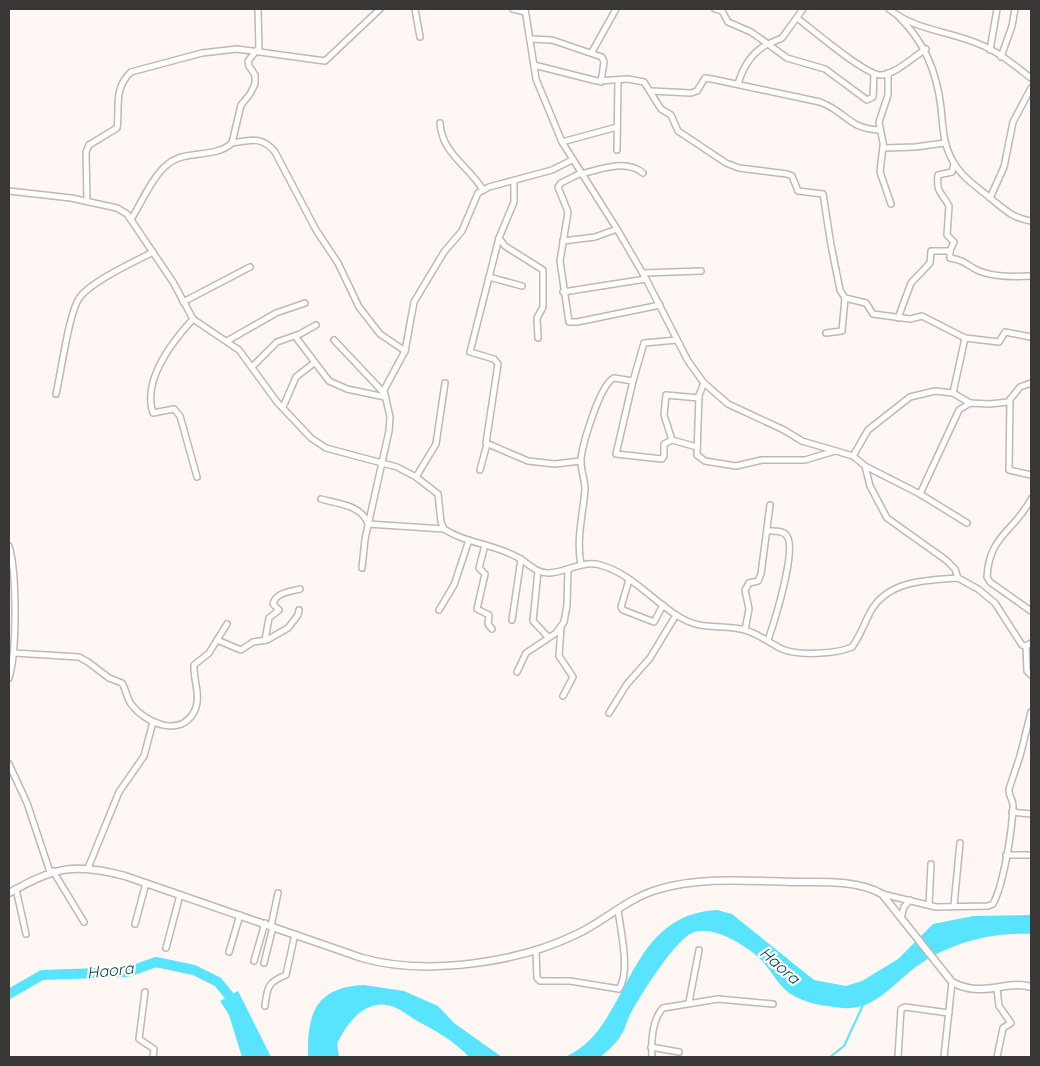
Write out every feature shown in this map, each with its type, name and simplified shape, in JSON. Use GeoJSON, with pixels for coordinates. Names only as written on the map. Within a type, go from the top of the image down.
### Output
{"type":"FeatureCollection","features":[{"type":"Feature","properties":{"kind":"street"},"geometry":{"type":"LineString","coordinates":[[232,143],[241,105],[255,84],[255,75],[248,61],[258,50],[258,9]]}},
{"type":"Feature","properties":{"kind":"street"},"geometry":{"type":"LineString","coordinates":[[87,201],[86,152],[89,146],[118,128],[118,93],[131,72],[214,51],[258,50],[325,61],[380,9]]}},
{"type":"Feature","properties":{"kind":"street"},"geometry":{"type":"LineString","coordinates":[[415,9],[420,37]]}},
{"type":"Feature","properties":{"kind":"street"},"geometry":{"type":"LineString","coordinates":[[513,9],[525,10],[538,87],[562,142],[617,228],[643,273],[688,361],[704,383],[720,399],[735,408],[814,446],[853,456],[865,466],[920,494],[967,523]]}},
{"type":"Feature","properties":{"kind":"street"},"geometry":{"type":"LineString","coordinates":[[592,52],[616,9]]}},
{"type":"Feature","properties":{"kind":"street"},"geometry":{"type":"LineString","coordinates":[[715,9],[722,11],[728,22],[751,32],[787,58],[825,69],[867,100],[873,97],[874,75]]}},
{"type":"Feature","properties":{"kind":"street"},"geometry":{"type":"LineString","coordinates":[[738,84],[744,68],[751,57],[768,44],[782,38],[803,9]]}},
{"type":"Feature","properties":{"kind":"street"},"geometry":{"type":"LineString","coordinates":[[889,9],[911,28],[926,50],[937,84],[945,143],[954,164],[973,184],[1012,216],[1031,221]]}},
{"type":"Feature","properties":{"kind":"street"},"geometry":{"type":"LineString","coordinates":[[990,50],[997,9]]}},
{"type":"Feature","properties":{"kind":"street"},"geometry":{"type":"LineString","coordinates":[[1001,57],[1012,26],[1015,9]]}},
{"type":"Feature","properties":{"kind":"street"},"geometry":{"type":"LineString","coordinates":[[898,17],[941,33],[974,42],[990,50],[1031,78]]}},
{"type":"Feature","properties":{"kind":"street"},"geometry":{"type":"LineString","coordinates":[[797,18],[860,67],[874,75],[888,73],[926,50]]}},
{"type":"Feature","properties":{"kind":"street"},"geometry":{"type":"LineString","coordinates":[[530,39],[548,39],[592,52],[604,60],[601,82]]}},
{"type":"Feature","properties":{"kind":"street"},"geometry":{"type":"LineString","coordinates":[[534,65],[601,82],[639,80],[651,91],[661,109],[671,115],[678,131],[726,163],[739,168],[787,174],[792,176],[798,191],[823,194],[834,263],[840,290],[845,298],[842,331],[826,333]]}},
{"type":"Feature","properties":{"kind":"street"},"geometry":{"type":"LineString","coordinates":[[888,73],[888,95],[880,115],[883,146],[880,172],[891,204]]}},
{"type":"Feature","properties":{"kind":"street"},"geometry":{"type":"LineString","coordinates":[[651,91],[691,93],[697,91],[708,78],[820,102],[832,107],[859,128],[880,130]]}},
{"type":"Feature","properties":{"kind":"street"},"geometry":{"type":"LineString","coordinates":[[617,150],[618,80]]}},
{"type":"Feature","properties":{"kind":"street"},"geometry":{"type":"LineString","coordinates":[[990,198],[1004,167],[1012,122],[1031,88]]}},
{"type":"Feature","properties":{"kind":"street"},"geometry":{"type":"LineString","coordinates":[[440,122],[444,142],[450,154],[478,181],[483,190]]}},
{"type":"Feature","properties":{"kind":"street"},"geometry":{"type":"LineString","coordinates":[[562,142],[617,127]]}},
{"type":"Feature","properties":{"kind":"street"},"geometry":{"type":"LineString","coordinates":[[132,218],[167,164],[185,155],[224,148],[232,143],[254,140],[269,144],[316,230],[338,262],[359,307],[380,334],[405,351]]}},
{"type":"Feature","properties":{"kind":"street"},"geometry":{"type":"LineString","coordinates":[[883,146],[890,149],[945,143]]}},
{"type":"Feature","properties":{"kind":"street"},"geometry":{"type":"LineString","coordinates":[[362,568],[368,524],[383,463],[390,424],[385,386],[405,351],[414,302],[444,252],[462,231],[475,200],[483,190],[552,170],[572,160]]}},
{"type":"Feature","properties":{"kind":"street"},"geometry":{"type":"LineString","coordinates":[[954,164],[952,172],[938,176],[938,192],[949,206],[947,235],[954,242],[950,251],[950,258],[962,260],[979,271],[1004,275],[1031,276]]}},
{"type":"Feature","properties":{"kind":"street"},"geometry":{"type":"LineString","coordinates":[[643,173],[633,167],[620,166],[581,173],[561,183],[558,187],[568,212],[560,261],[563,292],[570,323],[660,305]]}},
{"type":"Feature","properties":{"kind":"street"},"geometry":{"type":"LineString","coordinates":[[480,470],[487,444],[498,364],[494,359],[470,352],[499,238],[514,202],[514,181]]}},
{"type":"Feature","properties":{"kind":"street"},"geometry":{"type":"LineString","coordinates":[[9,191],[87,201],[117,208],[132,218],[193,319],[227,341],[244,356],[267,390],[320,446],[339,453],[383,463],[416,477],[438,494],[441,522],[444,529]]}},
{"type":"Feature","properties":{"kind":"street"},"geometry":{"type":"LineString","coordinates":[[563,241],[595,237],[617,228]]}},
{"type":"Feature","properties":{"kind":"street"},"geometry":{"type":"LineString","coordinates":[[499,238],[505,246],[543,270],[543,308],[536,318],[538,338]]}},
{"type":"Feature","properties":{"kind":"street"},"geometry":{"type":"LineString","coordinates":[[898,318],[911,283],[930,263],[931,251],[950,251]]}},
{"type":"Feature","properties":{"kind":"street"},"geometry":{"type":"LineString","coordinates":[[56,394],[73,314],[79,298],[89,289],[153,252]]}},
{"type":"Feature","properties":{"kind":"street"},"geometry":{"type":"LineString","coordinates":[[183,302],[250,268]]}},
{"type":"Feature","properties":{"kind":"street"},"geometry":{"type":"LineString","coordinates":[[643,273],[701,271]]}},
{"type":"Feature","properties":{"kind":"street"},"geometry":{"type":"LineString","coordinates":[[489,277],[522,286]]}},
{"type":"Feature","properties":{"kind":"street"},"geometry":{"type":"LineString","coordinates":[[563,292],[646,279]]}},
{"type":"Feature","properties":{"kind":"street"},"geometry":{"type":"LineString","coordinates":[[845,298],[866,303],[873,314],[910,319],[922,316],[965,338],[999,342],[1005,332],[1031,337]]}},
{"type":"Feature","properties":{"kind":"street"},"geometry":{"type":"LineString","coordinates":[[227,341],[276,313],[305,303]]}},
{"type":"Feature","properties":{"kind":"street"},"geometry":{"type":"LineString","coordinates":[[193,319],[171,344],[150,389],[150,404],[152,413],[174,409],[180,416],[197,477]]}},
{"type":"Feature","properties":{"kind":"street"},"geometry":{"type":"LineString","coordinates":[[252,367],[273,345],[316,325]]}},
{"type":"Feature","properties":{"kind":"street"},"geometry":{"type":"LineString","coordinates":[[295,336],[329,381],[347,388],[385,395]]}},
{"type":"Feature","properties":{"kind":"street"},"geometry":{"type":"LineString","coordinates":[[953,393],[965,338]]}},
{"type":"Feature","properties":{"kind":"street"},"geometry":{"type":"LineString","coordinates":[[334,340],[385,395]]}},
{"type":"Feature","properties":{"kind":"street"},"geometry":{"type":"LineString","coordinates":[[678,340],[644,343],[633,380],[616,454],[662,459],[664,456],[664,444],[672,440],[697,447]]}},
{"type":"Feature","properties":{"kind":"street"},"geometry":{"type":"LineString","coordinates":[[283,407],[296,376],[314,363]]}},
{"type":"Feature","properties":{"kind":"street"},"geometry":{"type":"LineString","coordinates":[[581,565],[579,531],[585,486],[581,461],[589,429],[608,382],[614,378],[633,380]]}},
{"type":"Feature","properties":{"kind":"street"},"geometry":{"type":"LineString","coordinates":[[416,477],[436,444],[445,383]]}},
{"type":"Feature","properties":{"kind":"street"},"geometry":{"type":"LineString","coordinates":[[704,383],[699,398],[697,455],[700,458],[730,466],[762,460],[805,460],[836,451]]}},
{"type":"Feature","properties":{"kind":"street"},"geometry":{"type":"LineString","coordinates":[[853,456],[868,430],[910,397],[935,391],[953,393],[970,403],[1003,404],[1010,400],[1020,387],[1031,383]]}},
{"type":"Feature","properties":{"kind":"street"},"geometry":{"type":"LineString","coordinates":[[672,440],[664,414],[665,397],[671,394],[699,398]]}},
{"type":"Feature","properties":{"kind":"street"},"geometry":{"type":"LineString","coordinates":[[1010,400],[1009,470],[1031,475]]}},
{"type":"Feature","properties":{"kind":"street"},"geometry":{"type":"LineString","coordinates":[[920,494],[956,414],[970,403]]}},
{"type":"Feature","properties":{"kind":"street"},"geometry":{"type":"LineString","coordinates":[[487,444],[528,461],[555,464],[581,461]]}},
{"type":"Feature","properties":{"kind":"street"},"geometry":{"type":"LineString","coordinates":[[865,466],[870,486],[888,518],[946,560],[955,570],[958,578]]}},
{"type":"Feature","properties":{"kind":"street"},"geometry":{"type":"LineString","coordinates":[[320,499],[358,510],[365,516],[368,524]]}},
{"type":"Feature","properties":{"kind":"street"},"geometry":{"type":"LineString","coordinates":[[1031,499],[1029,510],[994,544],[987,577],[990,582],[1031,611]]}},
{"type":"Feature","properties":{"kind":"street"},"geometry":{"type":"LineString","coordinates":[[745,630],[749,611],[745,590],[749,583],[758,581],[761,574],[770,505]]}},
{"type":"Feature","properties":{"kind":"street"},"geometry":{"type":"LineString","coordinates":[[368,524],[444,529],[521,559],[538,571],[548,573],[581,565],[597,564],[622,574],[676,615],[706,628],[745,630],[759,634],[784,650],[796,652],[847,650],[857,641],[874,607],[884,595],[914,582],[958,578],[978,589],[995,603],[1016,638],[1022,645],[1029,645],[1027,671],[1031,675]]}},
{"type":"Feature","properties":{"kind":"street"},"geometry":{"type":"LineString","coordinates":[[768,531],[783,533],[787,536],[789,545],[787,569],[768,640]]}},
{"type":"Feature","properties":{"kind":"street"},"geometry":{"type":"LineString","coordinates":[[438,610],[454,585],[469,540]]}},
{"type":"Feature","properties":{"kind":"street"},"geometry":{"type":"LineString","coordinates":[[485,545],[479,568],[485,574],[477,609],[489,615],[488,624],[492,630]]}},
{"type":"Feature","properties":{"kind":"street"},"geometry":{"type":"LineString","coordinates":[[9,546],[13,566],[14,653],[9,678]]}},
{"type":"Feature","properties":{"kind":"street"},"geometry":{"type":"LineString","coordinates":[[512,620],[521,559]]}},
{"type":"Feature","properties":{"kind":"street"},"geometry":{"type":"LineString","coordinates":[[563,696],[573,677],[558,656],[561,627],[567,609],[568,569]]}},
{"type":"Feature","properties":{"kind":"street"},"geometry":{"type":"LineString","coordinates":[[538,571],[533,621],[548,638]]}},
{"type":"Feature","properties":{"kind":"street"},"geometry":{"type":"LineString","coordinates":[[629,580],[621,607],[623,610],[654,622],[662,605]]}},
{"type":"Feature","properties":{"kind":"street"},"geometry":{"type":"LineString","coordinates":[[265,640],[269,618],[279,610],[273,604],[275,599],[280,594],[300,589]]}},
{"type":"Feature","properties":{"kind":"street"},"geometry":{"type":"LineString","coordinates":[[217,640],[242,650],[253,642],[265,640],[288,628],[298,615],[299,610]]}},
{"type":"Feature","properties":{"kind":"street"},"geometry":{"type":"LineString","coordinates":[[609,713],[627,684],[650,658],[676,615]]}},
{"type":"Feature","properties":{"kind":"street"},"geometry":{"type":"LineString","coordinates":[[14,653],[84,659],[109,678],[122,683],[132,705],[140,714],[163,726],[172,726],[186,721],[194,712],[197,700],[194,665],[210,653],[227,624]]}},
{"type":"Feature","properties":{"kind":"street"},"geometry":{"type":"LineString","coordinates":[[517,672],[524,655],[561,627]]}},
{"type":"Feature","properties":{"kind":"street"},"geometry":{"type":"LineString","coordinates":[[9,893],[52,871],[88,868],[180,894],[379,963],[406,966],[480,961],[536,950],[577,934],[618,909],[656,890],[691,883],[747,881],[831,883],[869,888],[882,894],[929,905],[988,906],[993,904],[1006,855],[1013,804],[1008,794],[1031,712]]}},
{"type":"Feature","properties":{"kind":"street"},"geometry":{"type":"LineString","coordinates":[[88,868],[119,792],[144,756],[153,722]]}},
{"type":"Feature","properties":{"kind":"street"},"geometry":{"type":"LineString","coordinates":[[9,764],[28,803],[52,871],[84,922]]}},
{"type":"Feature","properties":{"kind":"street"},"geometry":{"type":"LineString","coordinates":[[1012,812],[1031,814]]}},
{"type":"Feature","properties":{"kind":"street"},"geometry":{"type":"LineString","coordinates":[[954,905],[960,843]]}},
{"type":"Feature","properties":{"kind":"street"},"geometry":{"type":"LineString","coordinates":[[1006,855],[1031,855]]}},
{"type":"Feature","properties":{"kind":"street"},"geometry":{"type":"LineString","coordinates":[[929,905],[931,864]]}},
{"type":"Feature","properties":{"kind":"street"},"geometry":{"type":"LineString","coordinates":[[135,924],[146,883]]}},
{"type":"Feature","properties":{"kind":"street"},"geometry":{"type":"LineString","coordinates":[[16,889],[26,934]]}},
{"type":"Feature","properties":{"kind":"street"},"geometry":{"type":"LineString","coordinates":[[264,963],[270,925],[278,893]]}},
{"type":"Feature","properties":{"kind":"street"},"geometry":{"type":"LineString","coordinates":[[166,948],[180,894]]}},
{"type":"Feature","properties":{"kind":"street"},"geometry":{"type":"LineString","coordinates":[[882,894],[952,982],[973,989],[1021,985],[1031,987]]}},
{"type":"Feature","properties":{"kind":"street"},"geometry":{"type":"LineString","coordinates":[[902,920],[904,906],[910,900]]}},
{"type":"Feature","properties":{"kind":"street"},"geometry":{"type":"LineString","coordinates":[[536,950],[537,978],[540,981],[570,981],[620,989],[624,962],[618,909]]}},
{"type":"Feature","properties":{"kind":"street"},"geometry":{"type":"LineString","coordinates":[[228,952],[240,915]]}},
{"type":"Feature","properties":{"kind":"street"},"geometry":{"type":"LineString","coordinates":[[254,961],[270,925]]}},
{"type":"Feature","properties":{"kind":"street"},"geometry":{"type":"LineString","coordinates":[[265,1006],[267,992],[272,981],[286,975],[295,934]]}},
{"type":"Feature","properties":{"kind":"street"},"geometry":{"type":"LineString","coordinates":[[689,1002],[699,950]]}},
{"type":"Feature","properties":{"kind":"street"},"geometry":{"type":"LineString","coordinates":[[944,1057],[952,982]]}},
{"type":"Feature","properties":{"kind":"street"},"geometry":{"type":"LineString","coordinates":[[997,988],[999,1006],[1011,1023],[1003,1028],[998,1057]]}},
{"type":"Feature","properties":{"kind":"street"},"geometry":{"type":"LineString","coordinates":[[145,992],[139,1039],[154,1049],[153,1057]]}},
{"type":"Feature","properties":{"kind":"street"},"geometry":{"type":"LineString","coordinates":[[652,1057],[651,1047],[661,1011],[668,1007],[689,1002],[731,998],[773,1004]]}},
{"type":"Feature","properties":{"kind":"street"},"geometry":{"type":"LineString","coordinates":[[898,1057],[901,1009],[905,1007],[949,1013]]}},
{"type":"Feature","properties":{"kind":"street"},"geometry":{"type":"LineString","coordinates":[[651,1047],[679,1052]]}},
{"type":"Feature","properties":{"kind":"water"},"geometry":{"type":"Polygon","coordinates":[[[717,910],[732,914],[814,980],[846,986],[862,981],[898,959],[933,924],[973,916],[1031,915],[1031,934],[1002,935],[960,944],[920,964],[876,1000],[855,1008],[843,1008],[815,1004],[795,997],[784,989],[761,960],[735,941],[708,931],[692,933],[684,938],[657,971],[640,997],[615,1044],[601,1057],[565,1057],[587,1043],[604,1022],[645,951],[663,931],[686,917],[717,910]]]}},
{"type":"Feature","properties":{"kind":"water"},"geometry":{"type":"Polygon","coordinates":[[[364,985],[404,991],[438,1006],[454,1023],[502,1057],[469,1057],[458,1046],[399,1009],[386,1005],[376,1005],[360,1013],[347,1027],[337,1044],[339,1057],[308,1057],[310,1027],[318,1005],[325,997],[335,991],[364,985]]]}},
{"type":"Feature","properties":{"kind":"water"},"geometry":{"type":"Polygon","coordinates":[[[238,991],[271,1057],[242,1057],[229,1015],[220,1001],[238,991]]]}},
{"type":"Feature","properties":{"kind":"waterway","name":"Haora"},"geometry":{"type":"LineString","coordinates":[[9,994],[42,975],[128,972],[156,962],[194,970],[218,982],[238,1007]]}},
{"type":"Feature","properties":{"kind":"waterway"},"geometry":{"type":"LineString","coordinates":[[830,1057],[844,1046],[864,1003]]}}]}
